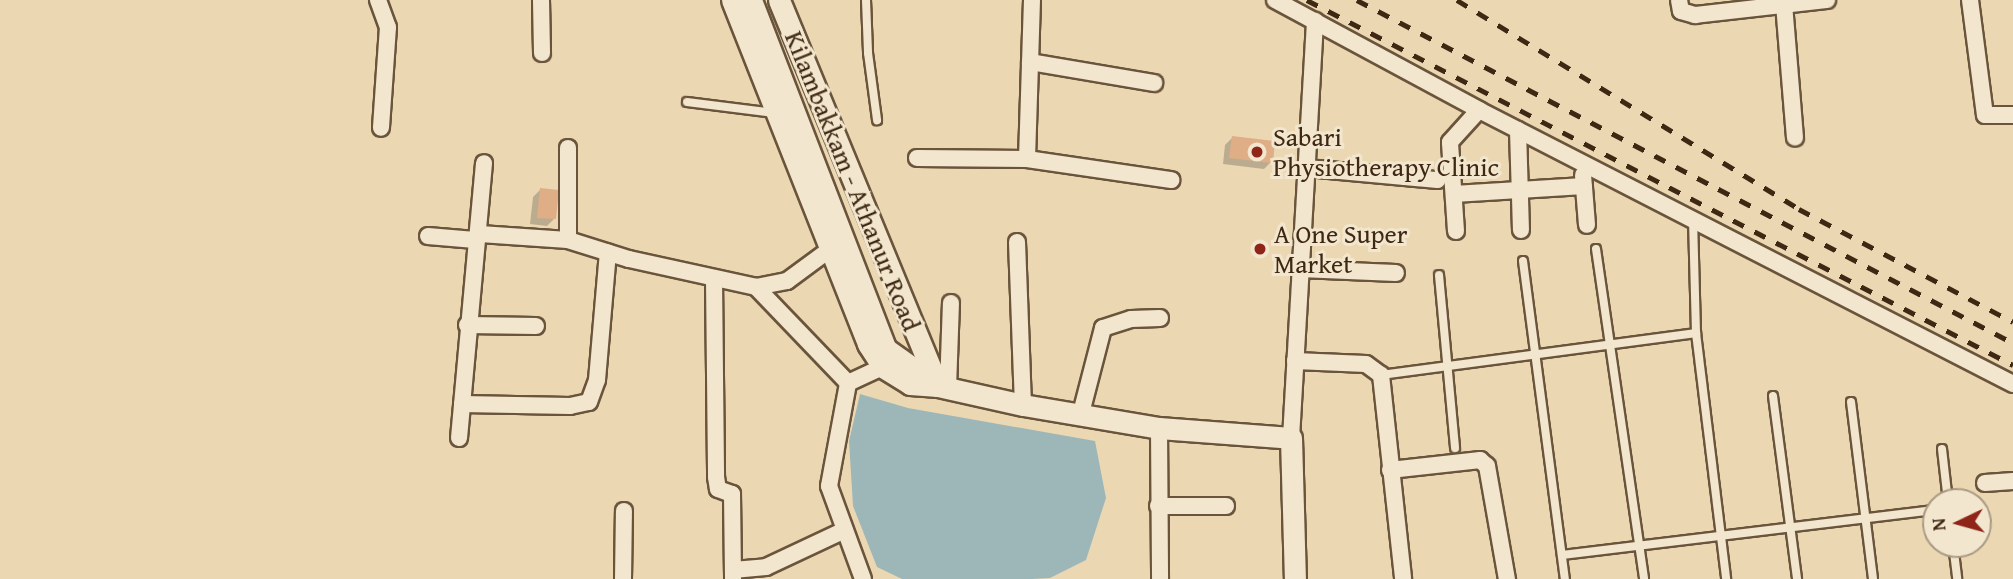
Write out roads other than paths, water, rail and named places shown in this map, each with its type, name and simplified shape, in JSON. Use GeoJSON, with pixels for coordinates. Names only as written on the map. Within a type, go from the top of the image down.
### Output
{"type":"FeatureCollection","features":[{"type":"Feature","properties":{"kind":"street"},"geometry":{"type":"LineString","coordinates":[[378,0],[388,27],[381,128]]}},
{"type":"Feature","properties":{"kind":"street"},"geometry":{"type":"LineString","coordinates":[[541,0],[542,53]]}},
{"type":"Feature","properties":{"kind":"street"},"geometry":{"type":"LineString","coordinates":[[732,0],[828,250],[868,344],[883,367],[910,384],[943,387]]}},
{"type":"Feature","properties":{"kind":"street","name":"Kilambakkam - Athanur Road"},"geometry":{"type":"LineString","coordinates":[[751,0],[886,349],[915,372],[943,387],[1023,405],[1080,417],[1159,428],[1291,438]]}},
{"type":"Feature","properties":{"kind":"street","name":"Kilambakkam - Athanur Road"},"geometry":{"type":"LineString","coordinates":[[769,0],[915,372]]}},
{"type":"Feature","properties":{"kind":"street"},"geometry":{"type":"LineString","coordinates":[[779,0],[943,387]]}},
{"type":"Feature","properties":{"kind":"street"},"geometry":{"type":"LineString","coordinates":[[1027,159],[1032,0]]}},
{"type":"Feature","properties":{"kind":"street"},"geometry":{"type":"LineString","coordinates":[[1275,0],[1479,110],[2013,384]]}},
{"type":"Feature","properties":{"kind":"street"},"geometry":{"type":"LineString","coordinates":[[1679,0],[1681,11],[1695,15],[1826,0]]}},
{"type":"Feature","properties":{"kind":"street"},"geometry":{"type":"LineString","coordinates":[[1970,0],[1985,114],[2013,115]]}},
{"type":"Feature","properties":{"kind":"street"},"geometry":{"type":"LineString","coordinates":[[1784,4],[1795,138]]}},
{"type":"Feature","properties":{"kind":"street"},"geometry":{"type":"LineString","coordinates":[[1295,579],[1291,438],[1315,21]]}},
{"type":"Feature","properties":{"kind":"street"},"geometry":{"type":"LineString","coordinates":[[1030,62],[1154,83]]}},
{"type":"Feature","properties":{"kind":"street"},"geometry":{"type":"LineString","coordinates":[[1456,231],[1450,142],[1479,110]]}},
{"type":"Feature","properties":{"kind":"street"},"geometry":{"type":"LineString","coordinates":[[1518,130],[1521,230]]}},
{"type":"Feature","properties":{"kind":"street"},"geometry":{"type":"LineString","coordinates":[[568,148],[568,240]]}},
{"type":"Feature","properties":{"kind":"street"},"geometry":{"type":"LineString","coordinates":[[916,158],[1027,159],[1171,180]]}},
{"type":"Feature","properties":{"kind":"street"},"geometry":{"type":"LineString","coordinates":[[459,438],[467,325],[484,163]]}},
{"type":"Feature","properties":{"kind":"street"},"geometry":{"type":"LineString","coordinates":[[1584,163],[1587,225]]}},
{"type":"Feature","properties":{"kind":"street"},"geometry":{"type":"LineString","coordinates":[[1307,168],[1437,180]]}},
{"type":"Feature","properties":{"kind":"street"},"geometry":{"type":"LineString","coordinates":[[1454,194],[1584,186]]}},
{"type":"Feature","properties":{"kind":"street"},"geometry":{"type":"LineString","coordinates":[[428,236],[568,240],[714,279],[756,287],[787,281],[828,250]]}},
{"type":"Feature","properties":{"kind":"street"},"geometry":{"type":"LineString","coordinates":[[1017,242],[1023,405]]}},
{"type":"Feature","properties":{"kind":"street"},"geometry":{"type":"LineString","coordinates":[[462,404],[570,406],[589,402],[597,380],[608,252]]}},
{"type":"Feature","properties":{"kind":"street"},"geometry":{"type":"LineString","coordinates":[[1300,269],[1396,273]]}},
{"type":"Feature","properties":{"kind":"street"},"geometry":{"type":"LineString","coordinates":[[714,279],[716,477],[718,489],[732,494],[733,575],[766,567],[845,530]]}},
{"type":"Feature","properties":{"kind":"street"},"geometry":{"type":"LineString","coordinates":[[756,287],[848,383]]}},
{"type":"Feature","properties":{"kind":"street"},"geometry":{"type":"LineString","coordinates":[[943,387],[951,303]]}},
{"type":"Feature","properties":{"kind":"street"},"geometry":{"type":"LineString","coordinates":[[1080,417],[1097,338],[1103,328],[1122,321],[1160,318]]}},
{"type":"Feature","properties":{"kind":"street"},"geometry":{"type":"LineString","coordinates":[[467,325],[536,326]]}},
{"type":"Feature","properties":{"kind":"street"},"geometry":{"type":"LineString","coordinates":[[1295,361],[1366,365],[1381,375],[1403,579]]}},
{"type":"Feature","properties":{"kind":"street"},"geometry":{"type":"LineString","coordinates":[[848,383],[883,367]]}},
{"type":"Feature","properties":{"kind":"street"},"geometry":{"type":"LineString","coordinates":[[848,383],[829,486],[863,579]]}},
{"type":"Feature","properties":{"kind":"street"},"geometry":{"type":"LineString","coordinates":[[1159,428],[1160,579]]}},
{"type":"Feature","properties":{"kind":"street"},"geometry":{"type":"LineString","coordinates":[[1390,470],[1480,460],[1487,466],[1507,579]]}},
{"type":"Feature","properties":{"kind":"street"},"geometry":{"type":"LineString","coordinates":[[1985,484],[2013,481]]}},
{"type":"Feature","properties":{"kind":"street"},"geometry":{"type":"LineString","coordinates":[[1158,506],[1226,506]]}},
{"type":"Feature","properties":{"kind":"street"},"geometry":{"type":"LineString","coordinates":[[622,579],[624,511]]}},
{"type":"Feature","properties":{"kind":"lane"},"geometry":{"type":"LineString","coordinates":[[866,0],[867,53],[877,120]]}},
{"type":"Feature","properties":{"kind":"lane"},"geometry":{"type":"LineString","coordinates":[[687,102],[776,113]]}},
{"type":"Feature","properties":{"kind":"lane"},"geometry":{"type":"LineString","coordinates":[[1693,218],[1696,333],[1726,579]]}},
{"type":"Feature","properties":{"kind":"lane"},"geometry":{"type":"LineString","coordinates":[[1597,249],[1644,579]]}},
{"type":"Feature","properties":{"kind":"lane"},"geometry":{"type":"LineString","coordinates":[[1524,261],[1565,579]]}},
{"type":"Feature","properties":{"kind":"lane"},"geometry":{"type":"LineString","coordinates":[[1439,275],[1455,448]]}},
{"type":"Feature","properties":{"kind":"lane"},"geometry":{"type":"LineString","coordinates":[[1381,375],[1537,352],[1696,333]]}},
{"type":"Feature","properties":{"kind":"lane"},"geometry":{"type":"LineString","coordinates":[[1773,396],[1797,579]]}},
{"type":"Feature","properties":{"kind":"lane"},"geometry":{"type":"LineString","coordinates":[[1851,402],[1873,579]]}},
{"type":"Feature","properties":{"kind":"lane"},"geometry":{"type":"LineString","coordinates":[[1942,449],[1946,488]]}},
{"type":"Feature","properties":{"kind":"lane"},"geometry":{"type":"LineString","coordinates":[[1562,555],[1922,511]]}},
{"type":"Feature","properties":{"kind":"lane"},"geometry":{"type":"LineString","coordinates":[[1955,558],[1957,579]]}},
{"type":"Feature","properties":{"kind":"water"},"geometry":{"type":"Polygon","coordinates":[[[860,394],[908,408],[1095,441],[1106,498],[1086,560],[1050,578],[1032,579],[902,579],[877,567],[853,506],[849,441],[860,394]]]}},
{"type":"Feature","properties":{"kind":"railway"},"geometry":{"type":"LineString","coordinates":[[1307,0],[2013,365]]}},
{"type":"Feature","properties":{"kind":"railway"},"geometry":{"type":"LineString","coordinates":[[1357,0],[2013,343]]}},
{"type":"Feature","properties":{"kind":"railway"},"geometry":{"type":"LineString","coordinates":[[1457,0],[1799,209],[2013,322]]}},
{"type":"Feature","properties":{"kind":"place","name":"Sabari Physiotherapy Clinic"},"geometry":{"type":"Point","coordinates":[1257,152]}},
{"type":"Feature","properties":{"kind":"place","name":"A One Super Market"},"geometry":{"type":"Point","coordinates":[1260,249]}}]}
